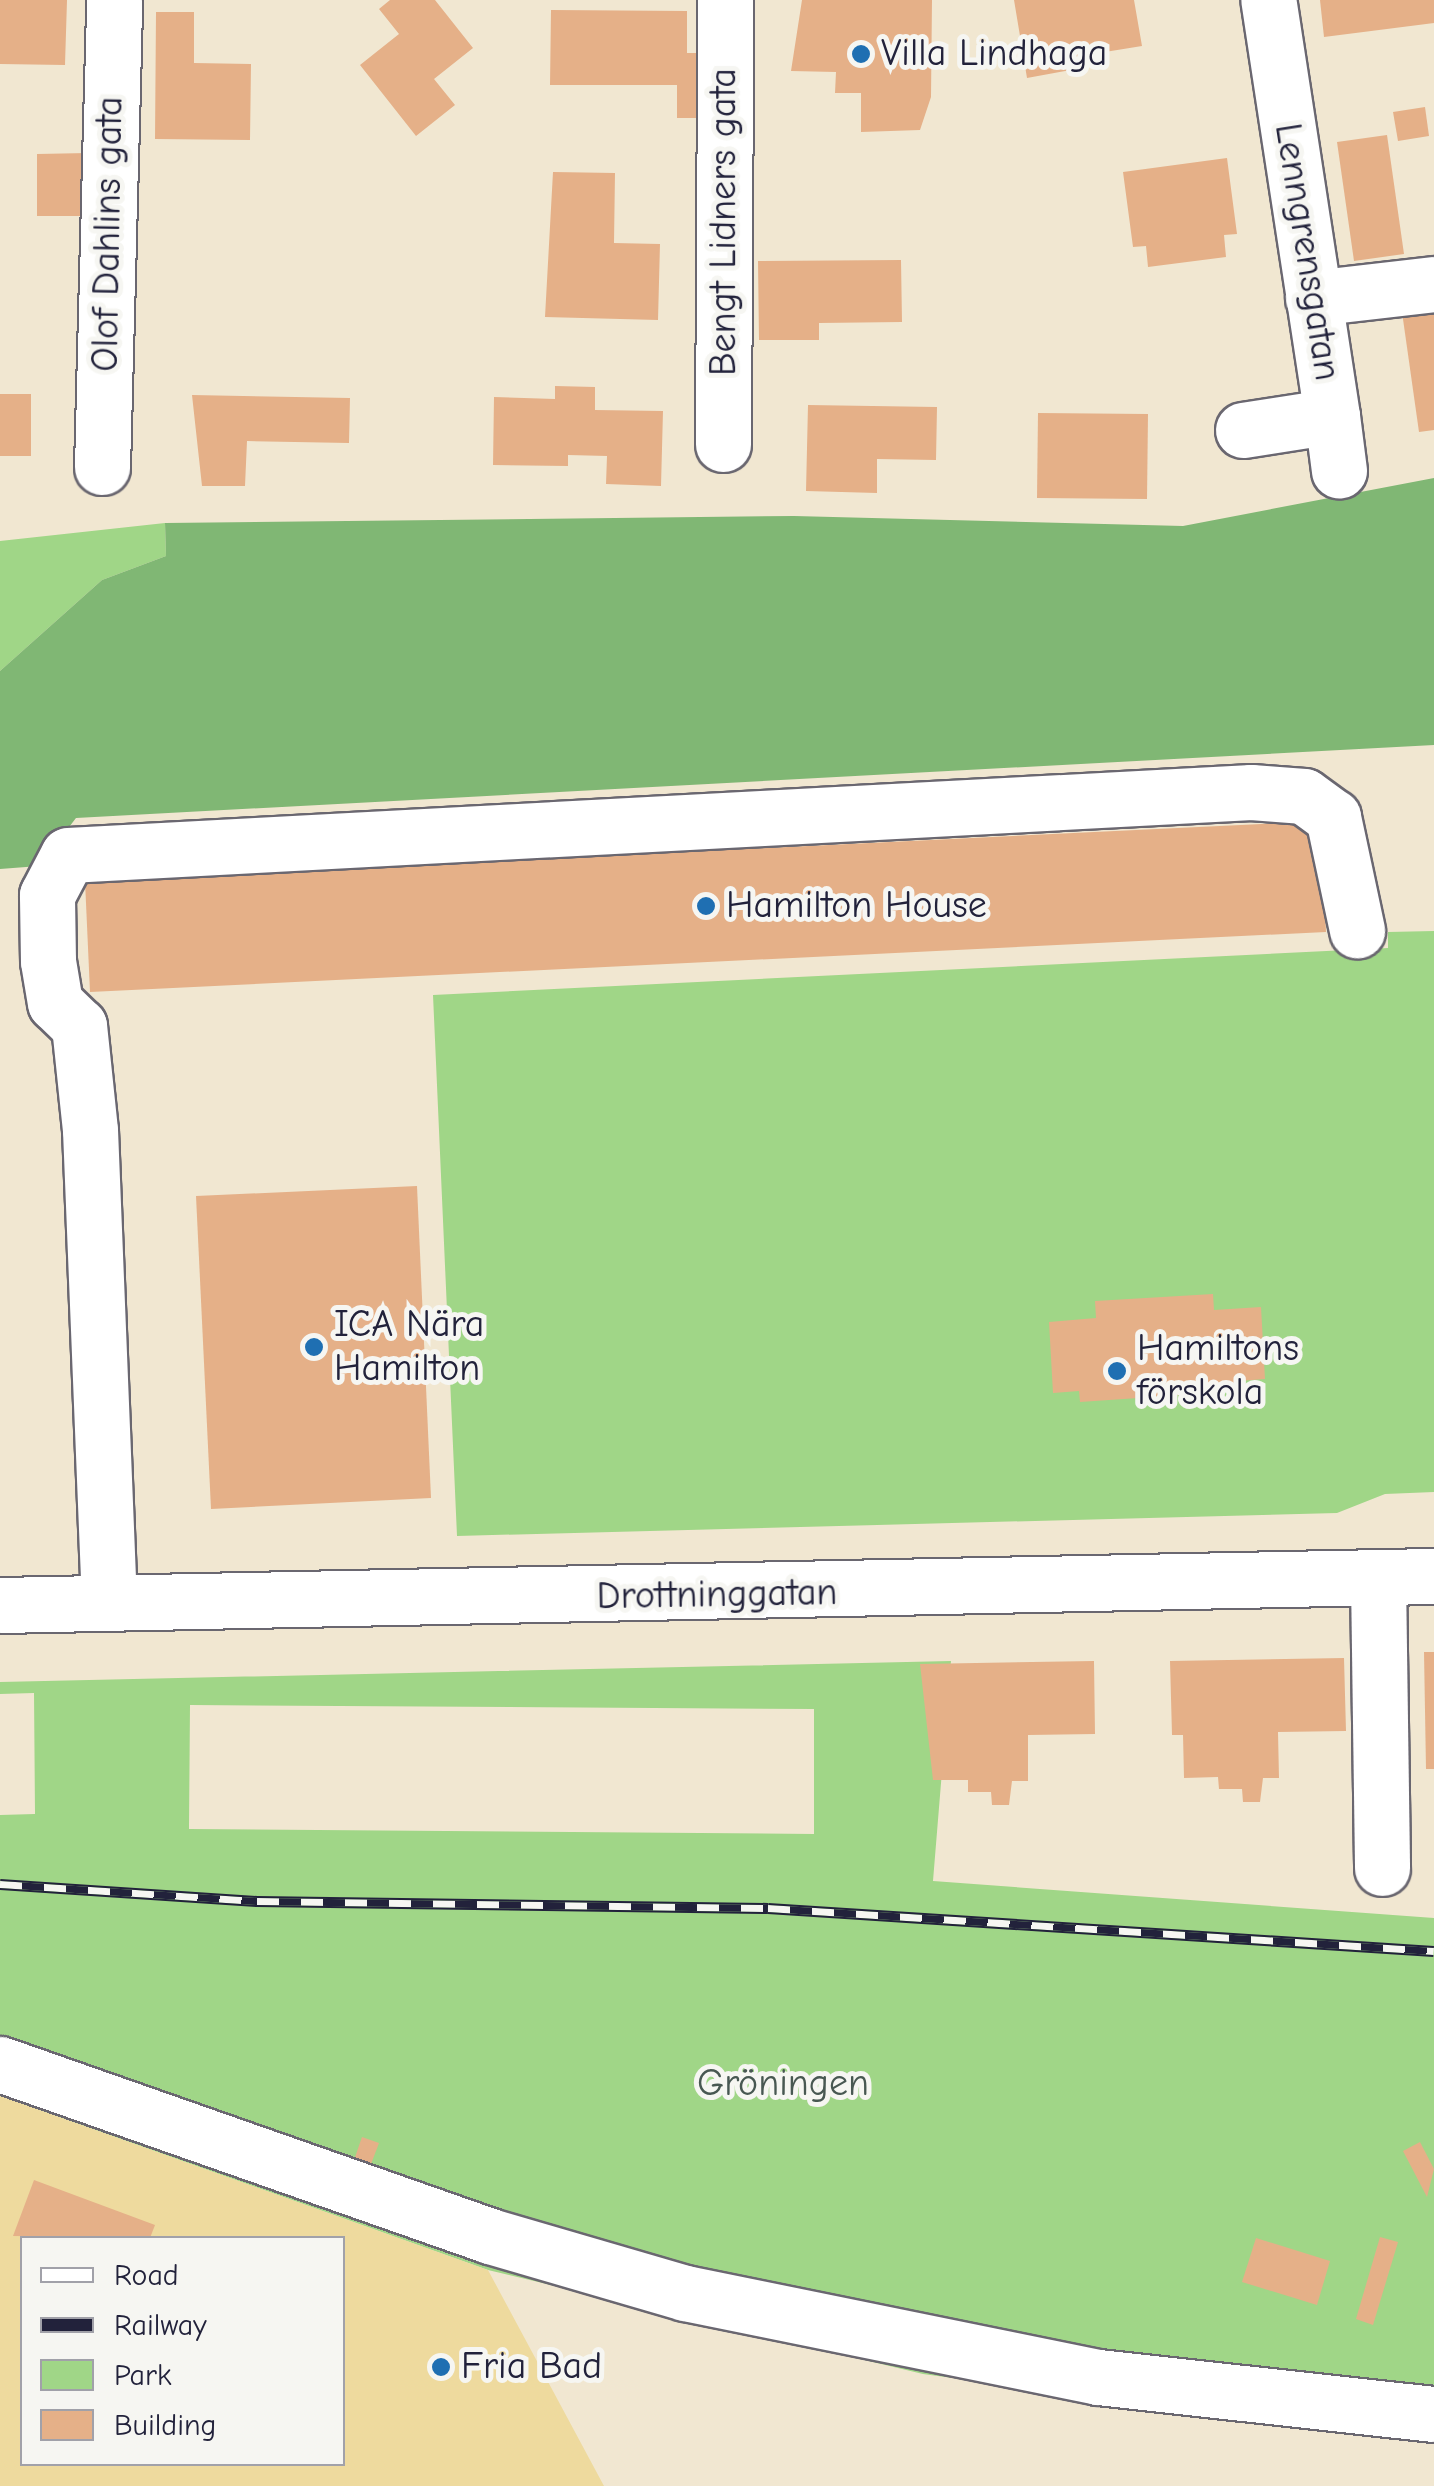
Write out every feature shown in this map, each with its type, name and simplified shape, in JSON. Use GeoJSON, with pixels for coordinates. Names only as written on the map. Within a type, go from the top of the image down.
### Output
{"type":"FeatureCollection","features":[{"type":"Feature","properties":{"kind":"street","name":"Olof Dahlins gata"},"geometry":{"type":"LineString","coordinates":[[102,467],[114,0]]}},
{"type":"Feature","properties":{"kind":"street","name":"Bengt Lidners gata"},"geometry":{"type":"LineString","coordinates":[[723,444],[725,0]]}},
{"type":"Feature","properties":{"kind":"street","name":"Lenngrensgatan"},"geometry":{"type":"LineString","coordinates":[[1243,430],[1332,416],[1268,0]]}},
{"type":"Feature","properties":{"kind":"street"},"geometry":{"type":"LineString","coordinates":[[1313,298],[1434,284]]}},
{"type":"Feature","properties":{"kind":"street"},"geometry":{"type":"LineString","coordinates":[[1332,416],[1340,471]]}},
{"type":"Feature","properties":{"kind":"street"},"geometry":{"type":"LineString","coordinates":[[109,1603],[90,1130],[79,1026],[55,1004],[48,961],[47,895],[68,856],[1251,792],[1304,796],[1333,817],[1357,930]]}},
{"type":"Feature","properties":{"kind":"street","name":"Drottninggatan"},"geometry":{"type":"LineString","coordinates":[[0,1605],[1434,1576]]}},
{"type":"Feature","properties":{"kind":"street"},"geometry":{"type":"LineString","coordinates":[[1378,1578],[1382,1868]]}},
{"type":"Feature","properties":{"kind":"street"},"geometry":{"type":"LineString","coordinates":[[0,2064],[472,2230],[685,2293],[1098,2377],[1434,2414]]}},
{"type":"Feature","properties":{"kind":"green space"},"geometry":{"type":"Polygon","coordinates":[[[1434,478],[1434,745],[76,818],[39,866],[0,869],[0,671],[102,580],[166,556],[165,523],[794,516],[1183,526],[1434,478]]]}},
{"type":"Feature","properties":{"kind":"green space"},"geometry":{"type":"Polygon","coordinates":[[[165,523],[166,556],[102,580],[0,671],[0,541],[165,523]]]}},
{"type":"Feature","properties":{"kind":"green space"},"geometry":{"type":"Polygon","coordinates":[[[1434,931],[1434,1492],[1385,1494],[1337,1513],[457,1536],[433,995],[1388,948],[1388,932],[1434,931]]]}},
{"type":"Feature","properties":{"kind":"green space","name":"Gröningen"},"geometry":{"type":"Polygon","coordinates":[[[951,1661],[933,1881],[1434,1918],[1434,2442],[923,2374],[488,2270],[0,2096],[0,1815],[35,1814],[34,1693],[0,1694],[0,1682],[951,1661]],[[190,1705],[189,1829],[814,1834],[814,1709],[190,1705]]]}},
{"type":"Feature","properties":{"kind":"sand","name":"Fria Bad"},"geometry":{"type":"Polygon","coordinates":[[[0,2096],[488,2270],[604,2486],[0,2486],[0,2096]]]}},
{"type":"Feature","properties":{"kind":"building"},"geometry":{"type":"Polygon","coordinates":[[[0,0],[67,0],[65,65],[0,64],[0,0]]]}},
{"type":"Feature","properties":{"kind":"building"},"geometry":{"type":"Polygon","coordinates":[[[390,0],[435,0],[473,48],[434,79],[455,105],[416,136],[360,65],[399,34],[379,9],[390,0]]]}},
{"type":"Feature","properties":{"kind":"building","name":"Villa Lindhaga"},"geometry":{"type":"Polygon","coordinates":[[[802,0],[932,0],[931,97],[920,130],[861,132],[861,93],[835,93],[836,72],[791,71],[802,0]]]}},
{"type":"Feature","properties":{"kind":"building"},"geometry":{"type":"Polygon","coordinates":[[[1014,0],[1134,0],[1142,46],[1074,57],[1076,69],[1027,78],[1014,0]]]}},
{"type":"Feature","properties":{"kind":"building"},"geometry":{"type":"Polygon","coordinates":[[[1320,0],[1434,0],[1434,23],[1324,37],[1320,0]]]}},
{"type":"Feature","properties":{"kind":"building"},"geometry":{"type":"Polygon","coordinates":[[[551,10],[687,11],[687,53],[708,53],[708,118],[677,118],[677,85],[550,85],[551,10]]]}},
{"type":"Feature","properties":{"kind":"building"},"geometry":{"type":"Polygon","coordinates":[[[156,12],[194,12],[194,63],[251,64],[250,140],[155,139],[156,12]]]}},
{"type":"Feature","properties":{"kind":"building"},"geometry":{"type":"Polygon","coordinates":[[[1425,107],[1429,136],[1398,141],[1393,112],[1425,107]]]}},
{"type":"Feature","properties":{"kind":"building"},"geometry":{"type":"Polygon","coordinates":[[[1387,135],[1404,254],[1354,261],[1337,142],[1387,135]]]}},
{"type":"Feature","properties":{"kind":"building"},"geometry":{"type":"Polygon","coordinates":[[[88,153],[89,216],[37,216],[37,154],[88,153]]]}},
{"type":"Feature","properties":{"kind":"building"},"geometry":{"type":"Polygon","coordinates":[[[1227,158],[1237,234],[1224,235],[1226,257],[1148,267],[1146,246],[1133,247],[1123,172],[1227,158]]]}},
{"type":"Feature","properties":{"kind":"building"},"geometry":{"type":"Polygon","coordinates":[[[553,172],[615,173],[614,243],[660,244],[658,320],[545,317],[553,172]]]}},
{"type":"Feature","properties":{"kind":"building"},"geometry":{"type":"Polygon","coordinates":[[[901,260],[902,322],[819,323],[819,340],[759,340],[758,261],[901,260]]]}},
{"type":"Feature","properties":{"kind":"building"},"geometry":{"type":"Polygon","coordinates":[[[1434,300],[1434,430],[1419,432],[1401,305],[1434,300]]]}},
{"type":"Feature","properties":{"kind":"building"},"geometry":{"type":"Polygon","coordinates":[[[555,386],[595,387],[595,410],[663,411],[661,486],[606,484],[607,456],[568,455],[568,466],[493,465],[494,397],[555,399],[555,386]]]}},
{"type":"Feature","properties":{"kind":"building"},"geometry":{"type":"Polygon","coordinates":[[[0,394],[31,394],[31,456],[0,456],[0,394]]]}},
{"type":"Feature","properties":{"kind":"building"},"geometry":{"type":"Polygon","coordinates":[[[192,395],[350,398],[349,443],[247,441],[245,486],[202,486],[192,395]]]}},
{"type":"Feature","properties":{"kind":"building"},"geometry":{"type":"Polygon","coordinates":[[[808,405],[937,407],[936,460],[877,459],[877,493],[806,491],[808,405]]]}},
{"type":"Feature","properties":{"kind":"building"},"geometry":{"type":"Polygon","coordinates":[[[1038,413],[1148,414],[1147,499],[1037,498],[1038,413]]]}},
{"type":"Feature","properties":{"kind":"building","name":"Hamilton House"},"geometry":{"type":"Polygon","coordinates":[[[1321,821],[1326,932],[90,992],[85,881],[1321,821]]]}},
{"type":"Feature","properties":{"kind":"building","name":"ICA Nära Hamilton"},"geometry":{"type":"Polygon","coordinates":[[[417,1186],[431,1498],[211,1509],[196,1196],[417,1186]]]}},
{"type":"Feature","properties":{"kind":"building"},"geometry":{"type":"Polygon","coordinates":[[[1213,1294],[1214,1310],[1261,1307],[1265,1379],[1239,1381],[1240,1391],[1080,1402],[1079,1391],[1053,1393],[1049,1322],[1096,1318],[1095,1301],[1213,1294]]]}},
{"type":"Feature","properties":{"kind":"building"},"geometry":{"type":"Polygon","coordinates":[[[1424,1652],[1434,1652],[1434,1769],[1426,1769],[1424,1652]]]}},
{"type":"Feature","properties":{"kind":"building"},"geometry":{"type":"Polygon","coordinates":[[[1344,1658],[1346,1731],[1278,1732],[1279,1778],[1263,1778],[1260,1802],[1243,1802],[1242,1789],[1219,1789],[1218,1777],[1184,1778],[1183,1735],[1172,1735],[1170,1661],[1344,1658]]]}},
{"type":"Feature","properties":{"kind":"building"},"geometry":{"type":"Polygon","coordinates":[[[1094,1661],[1095,1734],[1028,1735],[1028,1781],[1012,1781],[1009,1805],[992,1805],[991,1792],[968,1792],[968,1780],[933,1780],[920,1664],[1094,1661]]]}},
{"type":"Feature","properties":{"kind":"building"},"geometry":{"type":"Polygon","coordinates":[[[362,2137],[379,2143],[368,2172],[352,2166],[362,2137]]]}},
{"type":"Feature","properties":{"kind":"building"},"geometry":{"type":"Polygon","coordinates":[[[1420,2142],[1434,2169],[1427,2197],[1403,2151],[1420,2142]]]}},
{"type":"Feature","properties":{"kind":"building"},"geometry":{"type":"Polygon","coordinates":[[[34,2180],[155,2225],[151,2236],[13,2236],[34,2180]]]}},
{"type":"Feature","properties":{"kind":"building"},"geometry":{"type":"Polygon","coordinates":[[[1380,2237],[1398,2242],[1373,2325],[1356,2319],[1380,2237]]]}},
{"type":"Feature","properties":{"kind":"building"},"geometry":{"type":"Polygon","coordinates":[[[1256,2238],[1330,2261],[1317,2305],[1242,2282],[1256,2238]]]}},
{"type":"Feature","properties":{"kind":"railway"},"geometry":{"type":"LineString","coordinates":[[0,1884],[257,1901],[768,1908],[1434,1951]]}},
{"type":"Feature","properties":{"kind":"place","name":"Villa Lindhaga"},"geometry":{"type":"Point","coordinates":[861,54]}},
{"type":"Feature","properties":{"kind":"place","name":"Hamilton House"},"geometry":{"type":"Point","coordinates":[706,906]}},
{"type":"Feature","properties":{"kind":"place","name":"ICA Nära Hamilton"},"geometry":{"type":"Point","coordinates":[314,1347]}},
{"type":"Feature","properties":{"kind":"place","name":"Hamiltons förskola"},"geometry":{"type":"Point","coordinates":[1117,1371]}},
{"type":"Feature","properties":{"kind":"place","name":"Fria Bad"},"geometry":{"type":"Point","coordinates":[441,2367]}}]}
